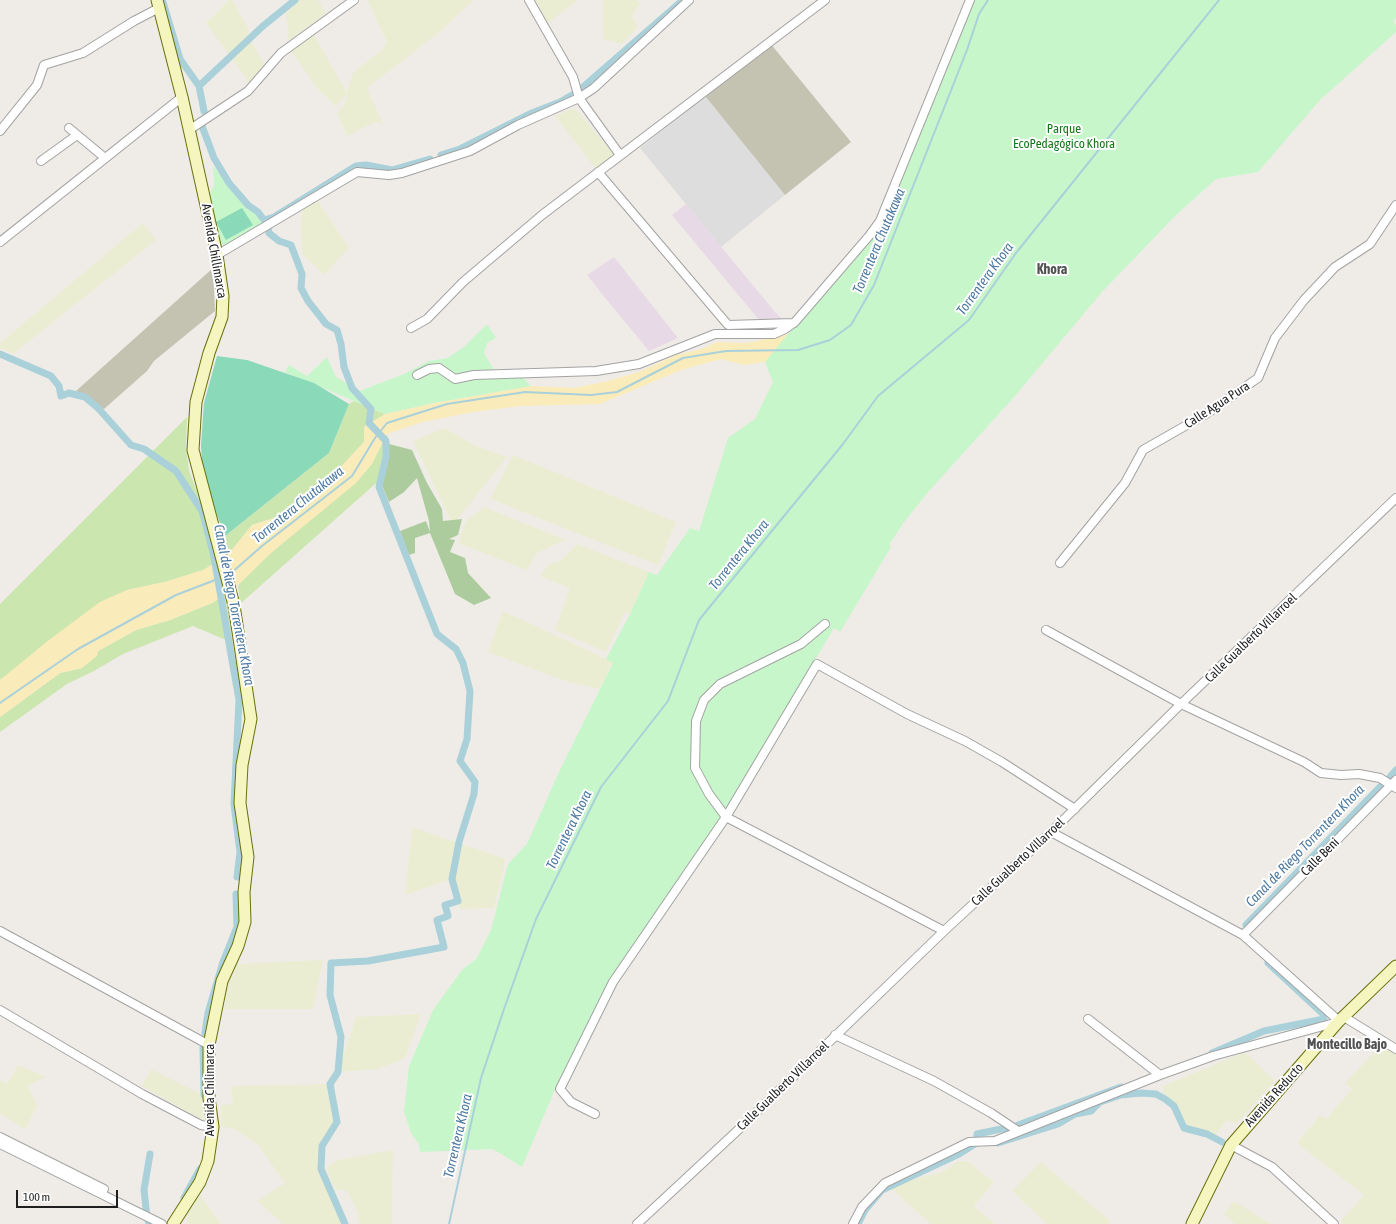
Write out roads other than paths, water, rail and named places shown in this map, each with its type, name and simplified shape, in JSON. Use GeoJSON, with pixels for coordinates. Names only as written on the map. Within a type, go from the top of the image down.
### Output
{"type":"FeatureCollection","features":[{"type":"Feature","properties":{"kind":"street"},"geometry":{"type":"LineString","coordinates":[[189,130],[248,91],[281,52],[354,0]]}},
{"type":"Feature","properties":{"kind":"street"},"geometry":{"type":"LineString","coordinates":[[529,0],[573,77],[578,98],[620,155]]}},
{"type":"Feature","properties":{"kind":"street"},"geometry":{"type":"LineString","coordinates":[[217,255],[357,172],[389,175],[402,173],[470,151],[518,125],[578,98],[594,88],[689,0]]}},
{"type":"Feature","properties":{"kind":"street"},"geometry":{"type":"LineString","coordinates":[[411,328],[427,319],[475,272],[542,215],[825,0]]}},
{"type":"Feature","properties":{"kind":"street"},"geometry":{"type":"LineString","coordinates":[[417,375],[439,368],[455,379],[474,375],[596,371],[639,364],[715,334],[774,334],[785,330],[795,322],[869,236],[880,220],[970,0]]}},
{"type":"Feature","properties":{"kind":"street"},"geometry":{"type":"LineString","coordinates":[[0,131],[37,85],[44,65],[83,53],[158,4]]}},
{"type":"Feature","properties":{"kind":"street","name":"Avenida Chillimarca"},"geometry":{"type":"LineString","coordinates":[[158,4],[182,97],[217,255],[223,296],[222,317],[209,353],[196,402],[193,450],[198,475],[227,576]]}},
{"type":"Feature","properties":{"kind":"street"},"geometry":{"type":"LineString","coordinates":[[0,242],[182,97]]}},
{"type":"Feature","properties":{"kind":"street"},"geometry":{"type":"LineString","coordinates":[[69,128],[105,158]]}},
{"type":"Feature","properties":{"kind":"street"},"geometry":{"type":"LineString","coordinates":[[42,160],[77,135]]}},
{"type":"Feature","properties":{"kind":"street"},"geometry":{"type":"LineString","coordinates":[[598,172],[728,325],[795,322]]}},
{"type":"Feature","properties":{"kind":"street","name":"Calle Agua Pura"},"geometry":{"type":"LineString","coordinates":[[1060,563],[1125,483],[1143,450],[1206,414],[1258,378],[1275,338],[1304,300],[1335,267],[1370,244],[1396,205]]}},
{"type":"Feature","properties":{"kind":"street","name":"Calle Gualberto Villarroel"},"geometry":{"type":"LineString","coordinates":[[637,1224],[737,1131],[944,931],[1051,832],[1181,704],[1396,498]]}},
{"type":"Feature","properties":{"kind":"street","name":"Avenida Chilimarca"},"geometry":{"type":"LineString","coordinates":[[173,1224],[200,1182],[208,1161],[213,1126],[209,1098],[209,1045],[222,981],[238,946],[245,922],[244,892],[248,857],[240,803],[242,765],[251,719],[234,605],[227,576]]}},
{"type":"Feature","properties":{"kind":"street"},"geometry":{"type":"LineString","coordinates":[[824,624],[801,644],[720,684],[704,700],[696,721],[695,768],[709,794],[726,817],[944,931]]}},
{"type":"Feature","properties":{"kind":"street"},"geometry":{"type":"LineString","coordinates":[[1046,630],[1181,704],[1304,762],[1321,773],[1340,775],[1359,774],[1380,778],[1395,784]]}},
{"type":"Feature","properties":{"kind":"street"},"geometry":{"type":"LineString","coordinates":[[595,1114],[571,1102],[560,1089],[613,982],[726,817],[817,664],[907,714],[965,741],[1002,762],[1075,809]]}},
{"type":"Feature","properties":{"kind":"street","name":"Calle Beni"},"geometry":{"type":"LineString","coordinates":[[1243,935],[1395,784]]}},
{"type":"Feature","properties":{"kind":"street"},"geometry":{"type":"LineString","coordinates":[[1051,832],[1243,935],[1342,1019],[1396,1049]]}},
{"type":"Feature","properties":{"kind":"street"},"geometry":{"type":"LineString","coordinates":[[0,931],[209,1045]]}},
{"type":"Feature","properties":{"kind":"street","name":"Avenida Reducto"},"geometry":{"type":"LineString","coordinates":[[1192,1224],[1231,1145],[1342,1019],[1396,966]]}},
{"type":"Feature","properties":{"kind":"street"},"geometry":{"type":"LineString","coordinates":[[0,1010],[142,1094],[201,1125],[213,1126]]}},
{"type":"Feature","properties":{"kind":"street"},"geometry":{"type":"LineString","coordinates":[[1088,1019],[1160,1075]]}},
{"type":"Feature","properties":{"kind":"street"},"geometry":{"type":"LineString","coordinates":[[853,1224],[862,1207],[885,1183],[969,1142],[995,1141],[1160,1075],[1213,1056],[1342,1019]]}},
{"type":"Feature","properties":{"kind":"street"},"geometry":{"type":"LineString","coordinates":[[835,1035],[934,1082],[991,1113],[1018,1131]]}},
{"type":"Feature","properties":{"kind":"street"},"geometry":{"type":"LineString","coordinates":[[0,1137],[125,1200],[143,1215]]}},
{"type":"Feature","properties":{"kind":"street"},"geometry":{"type":"LineString","coordinates":[[0,1144],[162,1224]]}},
{"type":"Feature","properties":{"kind":"street"},"geometry":{"type":"LineString","coordinates":[[1231,1145],[1272,1168],[1334,1224]]}},
{"type":"Feature","properties":{"kind":"waterway"},"geometry":{"type":"LineString","coordinates":[[199,86],[263,26],[295,0]]}},
{"type":"Feature","properties":{"kind":"waterway","name":"Canal de Riego Torrentera Khora"},"geometry":{"type":"LineString","coordinates":[[582,88],[683,0]]}},
{"type":"Feature","properties":{"kind":"waterway","name":"Torrentera Chutakawa"},"geometry":{"type":"LineString","coordinates":[[230,574],[262,546],[352,476],[375,438],[387,423],[447,404],[525,392],[591,395],[617,392],[683,358],[726,351],[798,350],[830,340],[851,325],[874,285],[967,50],[979,14],[988,0]]}},
{"type":"Feature","properties":{"kind":"waterway","name":"Torrentera Khora"},"geometry":{"type":"LineString","coordinates":[[449,1224],[481,1078],[536,919],[601,787],[668,701],[699,620],[843,444],[878,396],[969,320],[1016,253],[1219,0]]}},
{"type":"Feature","properties":{"kind":"waterway","name":"Canal de Riego Torrentera Khora"},"geometry":{"type":"LineString","coordinates":[[163,2],[180,59],[199,86],[204,111]]}},
{"type":"Feature","properties":{"kind":"waterway","name":"Canal de Riego Torrentera Khora"},"geometry":{"type":"LineString","coordinates":[[441,155],[460,149],[572,95]]}},
{"type":"Feature","properties":{"kind":"waterway","name":"Canal de Riego Torrentera Khora"},"geometry":{"type":"LineString","coordinates":[[202,126],[214,158],[229,183],[248,205],[258,212],[264,220],[274,217],[356,166],[366,165],[392,170],[430,159]]}},
{"type":"Feature","properties":{"kind":"waterway","name":"Canal de Riego Torrentera Khora"},"geometry":{"type":"LineString","coordinates":[[268,227],[269,233],[279,241],[291,245],[302,274],[301,288],[308,301],[326,324],[337,330],[341,344],[344,367],[352,388],[371,409],[369,423],[386,441],[386,457],[379,487],[437,634],[456,649],[463,663],[470,691],[467,739],[460,761],[475,782],[474,794],[459,842],[452,879],[458,901],[445,905],[448,916],[437,920],[444,947],[368,961],[331,963],[330,995],[341,1037],[338,1072],[330,1084],[337,1122],[322,1146],[321,1169],[345,1224]]}},
{"type":"Feature","properties":{"kind":"waterway","name":"Canal de Riego Torrentera Khora"},"geometry":{"type":"LineString","coordinates":[[0,354],[51,376],[59,386],[61,396],[69,393],[85,397],[98,408],[131,445],[144,449],[176,471],[202,511],[213,552],[239,700],[234,804],[240,852],[237,877]]}},
{"type":"Feature","properties":{"kind":"waterway","name":"Torrentera Chutakawa"},"geometry":{"type":"LineString","coordinates":[[0,703],[78,649],[176,595],[223,577]]}},
{"type":"Feature","properties":{"kind":"waterway","name":"Canal de Riego Torrentera Khora"},"geometry":{"type":"LineString","coordinates":[[1390,777],[1396,770]]}},
{"type":"Feature","properties":{"kind":"waterway","name":"Canal de Riego Torrentera Khora"},"geometry":{"type":"LineString","coordinates":[[1246,925],[1382,785]]}},
{"type":"Feature","properties":{"kind":"waterway","name":"Canal de Riego Torrentera Khora"},"geometry":{"type":"LineString","coordinates":[[205,1033],[208,1013],[223,962],[237,927],[236,894]]}},
{"type":"Feature","properties":{"kind":"waterway","name":"Canal de Riego Torrentera Khora"},"geometry":{"type":"LineString","coordinates":[[1212,1053],[1264,1031],[1324,1019],[1323,1014],[1268,963]]}},
{"type":"Feature","properties":{"kind":"waterway","name":"Canal de Riego Torrentera Khora"},"geometry":{"type":"LineString","coordinates":[[203,1048],[204,1095]]}},
{"type":"Feature","properties":{"kind":"waterway","name":"Canal de Riego Torrentera Khora"},"geometry":{"type":"LineString","coordinates":[[1018,1125],[1121,1087]]}},
{"type":"Feature","properties":{"kind":"waterway","name":"Canal de Riego Torrentera Khora"},"geometry":{"type":"LineString","coordinates":[[998,1143],[1058,1124],[1075,1114],[1091,1111],[1100,1102],[1121,1095],[1141,1093],[1156,1094],[1174,1106],[1184,1128],[1207,1134],[1222,1142]]}},
{"type":"Feature","properties":{"kind":"waterway","name":"Canal de Riego Torrentera Khora"},"geometry":{"type":"LineString","coordinates":[[977,1136],[977,1134],[1011,1127]]}},
{"type":"Feature","properties":{"kind":"waterway","name":"Canal de Riego Torrentera Khora"},"geometry":{"type":"LineString","coordinates":[[858,1224],[865,1210],[882,1190],[959,1154],[978,1142]]}},
{"type":"Feature","properties":{"kind":"waterway"},"geometry":{"type":"LineString","coordinates":[[150,1154],[144,1190],[147,1217],[149,1223],[153,1224]]}},
{"type":"Feature","properties":{"kind":"waterway","name":"Canal de Riego Torrentera Khora"},"geometry":{"type":"LineString","coordinates":[[184,1198],[200,1169]]}},
{"type":"Feature","properties":{"kind":"district","name":"Khora"},"geometry":{"type":"Point","coordinates":[1052,270]}},
{"type":"Feature","properties":{"kind":"district","name":"Montecillo Bajo"},"geometry":{"type":"Point","coordinates":[1347,1045]}},
{"type":"Feature","properties":{"kind":"park label","name":"Parque EcoPedagógico Khora"},"geometry":{"type":"Point","coordinates":[1064,136]}}]}
